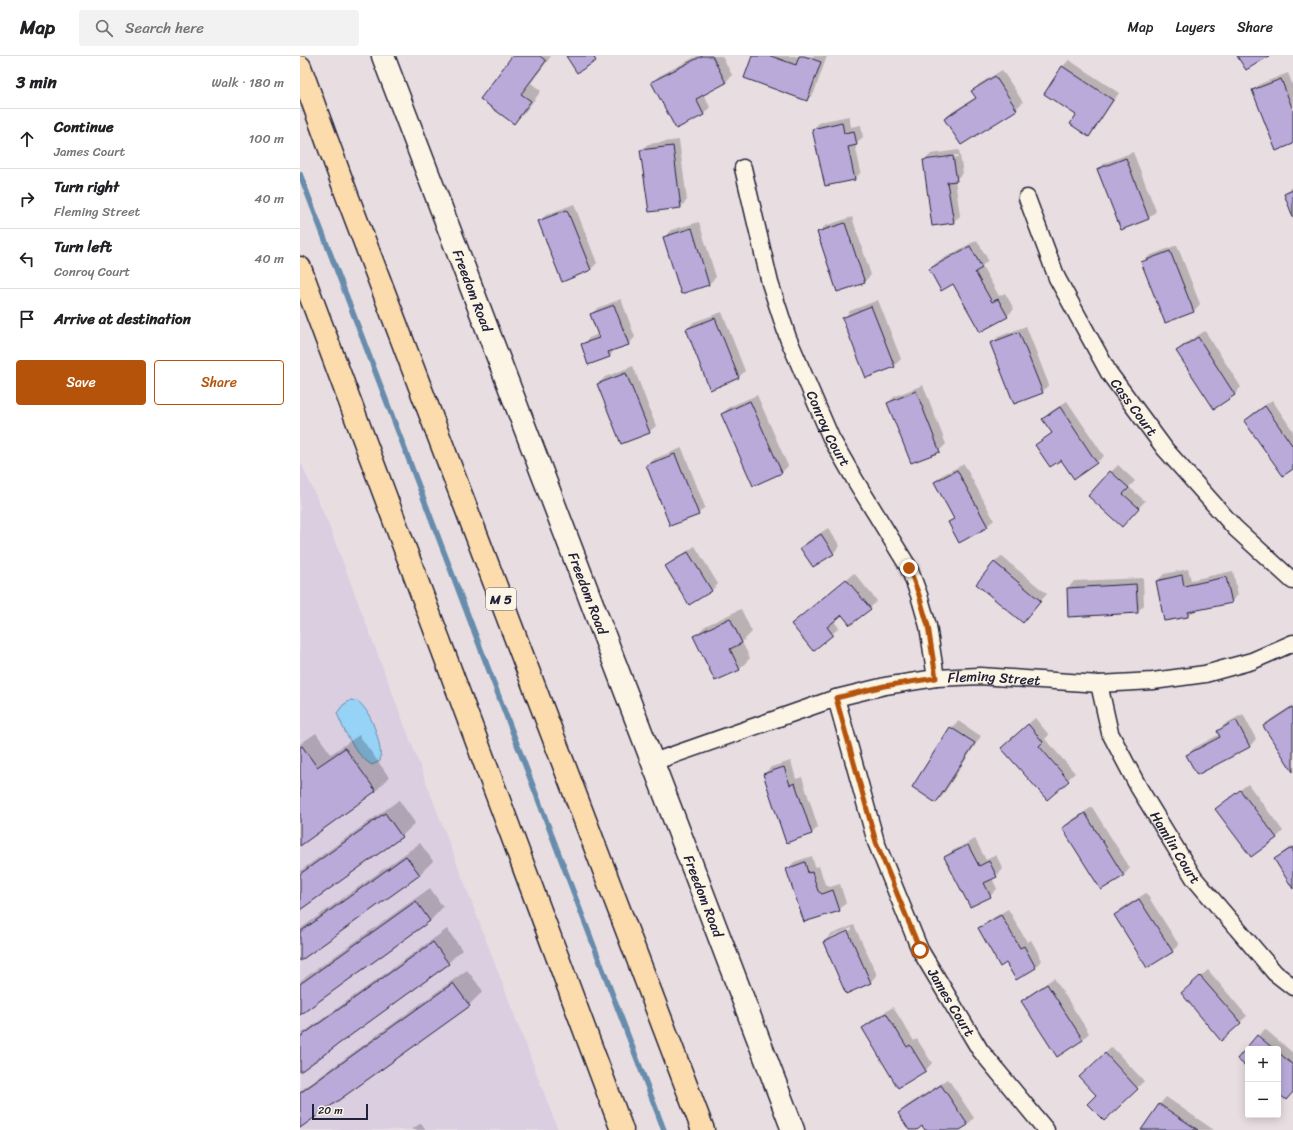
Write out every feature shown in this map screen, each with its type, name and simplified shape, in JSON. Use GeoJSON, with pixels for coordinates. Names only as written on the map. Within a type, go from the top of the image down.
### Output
{"type":"FeatureCollection","features":[{"type":"Feature","properties":{"kind":"highway","name":"M 5"},"geometry":{"type":"LineString","coordinates":[[300,67],[351,206],[703,1130]]}},
{"type":"Feature","properties":{"kind":"highway"},"geometry":{"type":"LineString","coordinates":[[300,268],[622,1130]]}},
{"type":"Feature","properties":{"kind":"street","name":"Freedom Road"},"geometry":{"type":"LineString","coordinates":[[387,58],[793,1130]]}},
{"type":"Feature","properties":{"kind":"street","name":"Conroy Court"},"geometry":{"type":"LineString","coordinates":[[743,168],[770,283],[788,338],[831,438],[909,568],[928,626],[936,678]]}},
{"type":"Feature","properties":{"kind":"street","name":"Cass Court"},"geometry":{"type":"LineString","coordinates":[[1027,198],[1057,278],[1109,373],[1165,449],[1235,528],[1293,581]]}},
{"type":"Feature","properties":{"kind":"street","name":"Fleming Street"},"geometry":{"type":"LineString","coordinates":[[653,762],[836,698],[884,686],[936,678],[980,676],[1099,684],[1153,681],[1206,674],[1252,661],[1293,643]]}},
{"type":"Feature","properties":{"kind":"street","name":"Hamlin Court"},"geometry":{"type":"LineString","coordinates":[[1099,684],[1110,733],[1139,788],[1194,878],[1275,972],[1293,987]]}},
{"type":"Feature","properties":{"kind":"street","name":"James Court"},"geometry":{"type":"LineString","coordinates":[[836,698],[876,842],[920,950],[980,1050],[1046,1130]]}},
{"type":"Feature","properties":{"kind":"shaded area"},"geometry":{"type":"Polygon","coordinates":[[[300,461],[328,523],[558,1130],[300,1130],[300,461]]]}},
{"type":"Feature","properties":{"kind":"water"},"geometry":{"type":"Polygon","coordinates":[[[351,700],[357,701],[367,712],[378,738],[380,747],[380,761],[372,765],[355,749],[337,713],[343,705],[351,700]]]}},
{"type":"Feature","properties":{"kind":"building"},"geometry":{"type":"Polygon","coordinates":[[[512,56],[540,56],[546,61],[521,94],[531,101],[514,124],[480,99],[512,56]]]}},
{"type":"Feature","properties":{"kind":"building"},"geometry":{"type":"Polygon","coordinates":[[[566,56],[593,56],[596,61],[577,73],[566,56]]]}},
{"type":"Feature","properties":{"kind":"building"},"geometry":{"type":"Polygon","coordinates":[[[702,56],[712,56],[726,83],[696,99],[704,115],[676,129],[651,82],[702,56]]]}},
{"type":"Feature","properties":{"kind":"building"},"geometry":{"type":"Polygon","coordinates":[[[752,56],[771,56],[796,65],[799,56],[804,56],[821,62],[807,101],[744,78],[752,56]]]}},
{"type":"Feature","properties":{"kind":"building"},"geometry":{"type":"Polygon","coordinates":[[[1237,56],[1269,56],[1246,70],[1237,56]]]}},
{"type":"Feature","properties":{"kind":"building"},"geometry":{"type":"Polygon","coordinates":[[[1062,66],[1113,100],[1089,137],[1070,124],[1076,115],[1044,94],[1062,66]]]}},
{"type":"Feature","properties":{"kind":"building"},"geometry":{"type":"Polygon","coordinates":[[[995,76],[1017,110],[961,145],[944,119],[976,98],[971,91],[995,76]]]}},
{"type":"Feature","properties":{"kind":"building"},"geometry":{"type":"Polygon","coordinates":[[[1281,79],[1293,110],[1293,144],[1276,151],[1252,90],[1281,79]]]}},
{"type":"Feature","properties":{"kind":"building"},"geometry":{"type":"Polygon","coordinates":[[[842,122],[844,133],[854,131],[857,145],[848,147],[855,180],[825,186],[812,129],[842,122]]]}},
{"type":"Feature","properties":{"kind":"building"},"geometry":{"type":"Polygon","coordinates":[[[673,146],[681,208],[649,212],[640,150],[673,146]]]}},
{"type":"Feature","properties":{"kind":"building"},"geometry":{"type":"Polygon","coordinates":[[[953,156],[957,181],[947,182],[954,223],[932,226],[923,160],[953,156]]]}},
{"type":"Feature","properties":{"kind":"building"},"geometry":{"type":"Polygon","coordinates":[[[1126,158],[1149,219],[1121,230],[1097,169],[1126,158]]]}},
{"type":"Feature","properties":{"kind":"building"},"geometry":{"type":"Polygon","coordinates":[[[1293,190],[1293,217],[1284,194],[1293,190]]]}},
{"type":"Feature","properties":{"kind":"building"},"geometry":{"type":"Polygon","coordinates":[[[567,210],[591,270],[562,282],[538,221],[567,210]]]}},
{"type":"Feature","properties":{"kind":"building"},"geometry":{"type":"Polygon","coordinates":[[[845,223],[865,283],[837,292],[817,232],[845,223]]]}},
{"type":"Feature","properties":{"kind":"building"},"geometry":{"type":"Polygon","coordinates":[[[692,228],[709,285],[681,294],[663,237],[692,228]]]}},
{"type":"Feature","properties":{"kind":"building"},"geometry":{"type":"Polygon","coordinates":[[[970,246],[982,268],[975,272],[992,302],[998,299],[1008,317],[980,332],[953,284],[941,291],[929,269],[970,246]]]}},
{"type":"Feature","properties":{"kind":"building"},"geometry":{"type":"Polygon","coordinates":[[[1170,251],[1194,312],[1165,323],[1141,262],[1170,251]]]}},
{"type":"Feature","properties":{"kind":"building"},"geometry":{"type":"Polygon","coordinates":[[[614,305],[629,345],[608,352],[610,357],[588,365],[581,344],[599,338],[590,314],[614,305]]]}},
{"type":"Feature","properties":{"kind":"building"},"geometry":{"type":"Polygon","coordinates":[[[871,306],[895,367],[866,378],[842,318],[871,306]]]}},
{"type":"Feature","properties":{"kind":"building"},"geometry":{"type":"Polygon","coordinates":[[[715,318],[739,378],[710,390],[686,329],[715,318]]]}},
{"type":"Feature","properties":{"kind":"building"},"geometry":{"type":"Polygon","coordinates":[[[1019,332],[1043,393],[1014,404],[990,343],[1019,332]]]}},
{"type":"Feature","properties":{"kind":"building"},"geometry":{"type":"Polygon","coordinates":[[[1198,337],[1235,395],[1214,409],[1176,351],[1198,337]]]}},
{"type":"Feature","properties":{"kind":"building"},"geometry":{"type":"Polygon","coordinates":[[[626,373],[650,433],[621,444],[597,384],[626,373]]]}},
{"type":"Feature","properties":{"kind":"building"},"geometry":{"type":"Polygon","coordinates":[[[916,391],[940,452],[911,463],[887,403],[916,391]]]}},
{"type":"Feature","properties":{"kind":"building"},"geometry":{"type":"Polygon","coordinates":[[[750,401],[782,473],[753,486],[721,414],[750,401]]]}},
{"type":"Feature","properties":{"kind":"building"},"geometry":{"type":"Polygon","coordinates":[[[1265,406],[1292,445],[1293,444],[1293,469],[1283,476],[1244,421],[1265,406]]]}},
{"type":"Feature","properties":{"kind":"building"},"geometry":{"type":"Polygon","coordinates":[[[1060,407],[1097,463],[1074,479],[1061,460],[1050,467],[1035,445],[1052,433],[1042,419],[1060,407]]]}},
{"type":"Feature","properties":{"kind":"building"},"geometry":{"type":"Polygon","coordinates":[[[675,454],[699,515],[670,526],[646,465],[675,454]]]}},
{"type":"Feature","properties":{"kind":"building"},"geometry":{"type":"Polygon","coordinates":[[[957,470],[988,527],[959,543],[948,522],[954,519],[934,482],[957,470]]]}},
{"type":"Feature","properties":{"kind":"building"},"geometry":{"type":"Polygon","coordinates":[[[1110,471],[1129,488],[1123,494],[1139,508],[1122,527],[1088,496],[1110,471]]]}},
{"type":"Feature","properties":{"kind":"building"},"geometry":{"type":"Polygon","coordinates":[[[821,534],[834,554],[813,567],[800,548],[821,534]]]}},
{"type":"Feature","properties":{"kind":"building"},"geometry":{"type":"Polygon","coordinates":[[[688,552],[712,591],[689,605],[665,566],[688,552]]]}},
{"type":"Feature","properties":{"kind":"building"},"geometry":{"type":"Polygon","coordinates":[[[994,562],[1041,601],[1023,623],[976,584],[994,562]]]}},
{"type":"Feature","properties":{"kind":"building"},"geometry":{"type":"Polygon","coordinates":[[[1182,575],[1184,586],[1226,577],[1232,603],[1188,612],[1188,617],[1164,621],[1156,581],[1182,575]]]}},
{"type":"Feature","properties":{"kind":"building"},"geometry":{"type":"Polygon","coordinates":[[[846,579],[871,609],[850,625],[842,615],[827,627],[833,635],[813,651],[791,624],[846,579]]]}},
{"type":"Feature","properties":{"kind":"building"},"geometry":{"type":"Polygon","coordinates":[[[1136,584],[1138,613],[1068,617],[1067,588],[1136,584]]]}},
{"type":"Feature","properties":{"kind":"building"},"geometry":{"type":"Polygon","coordinates":[[[730,618],[742,643],[730,649],[740,670],[715,681],[693,636],[730,618]]]}},
{"type":"Feature","properties":{"kind":"building"},"geometry":{"type":"Polygon","coordinates":[[[1292,707],[1293,709],[1293,772],[1263,726],[1292,707]]]}},
{"type":"Feature","properties":{"kind":"building"},"geometry":{"type":"Polygon","coordinates":[[[1236,720],[1250,747],[1197,775],[1186,755],[1220,737],[1217,731],[1236,720]]]}},
{"type":"Feature","properties":{"kind":"building"},"geometry":{"type":"Polygon","coordinates":[[[1028,724],[1043,742],[1039,746],[1069,781],[1047,800],[1001,748],[1028,724]]]}},
{"type":"Feature","properties":{"kind":"building"},"geometry":{"type":"Polygon","coordinates":[[[950,727],[975,743],[936,803],[912,787],[950,727]]]}},
{"type":"Feature","properties":{"kind":"building"},"geometry":{"type":"Polygon","coordinates":[[[302,746],[317,767],[345,748],[376,791],[300,846],[300,747],[302,746]]]}},
{"type":"Feature","properties":{"kind":"building"},"geometry":{"type":"Polygon","coordinates":[[[784,767],[790,785],[795,783],[812,834],[786,843],[763,774],[784,767]]]}},
{"type":"Feature","properties":{"kind":"building"},"geometry":{"type":"Polygon","coordinates":[[[1240,790],[1277,838],[1251,857],[1215,809],[1240,790]]]}},
{"type":"Feature","properties":{"kind":"building"},"geometry":{"type":"Polygon","coordinates":[[[385,813],[402,837],[300,910],[300,874],[385,813]]]}},
{"type":"Feature","properties":{"kind":"building"},"geometry":{"type":"Polygon","coordinates":[[[1085,813],[1124,876],[1101,890],[1062,828],[1085,813]]]}},
{"type":"Feature","properties":{"kind":"building"},"geometry":{"type":"Polygon","coordinates":[[[968,845],[979,866],[989,861],[997,877],[984,883],[991,897],[970,907],[944,857],[968,845]]]}},
{"type":"Feature","properties":{"kind":"building"},"geometry":{"type":"Polygon","coordinates":[[[1293,847],[1293,889],[1274,859],[1293,847]]]}},
{"type":"Feature","properties":{"kind":"building"},"geometry":{"type":"Polygon","coordinates":[[[406,856],[420,875],[300,961],[300,932],[406,856]]]}},
{"type":"Feature","properties":{"kind":"building"},"geometry":{"type":"Polygon","coordinates":[[[805,862],[808,873],[812,872],[818,891],[822,894],[833,890],[840,911],[804,922],[786,869],[805,862]]]}},
{"type":"Feature","properties":{"kind":"building"},"geometry":{"type":"Polygon","coordinates":[[[1139,899],[1173,952],[1147,968],[1114,915],[1139,899]]]}},
{"type":"Feature","properties":{"kind":"building"},"geometry":{"type":"Polygon","coordinates":[[[416,901],[430,921],[300,1015],[300,984],[416,901]]]}},
{"type":"Feature","properties":{"kind":"building"},"geometry":{"type":"Polygon","coordinates":[[[1001,915],[1020,948],[1024,946],[1036,968],[1016,980],[1006,963],[1000,967],[978,928],[1001,915]]]}},
{"type":"Feature","properties":{"kind":"building"},"geometry":{"type":"Polygon","coordinates":[[[848,931],[871,983],[846,994],[823,942],[848,931]]]}},
{"type":"Feature","properties":{"kind":"building"},"geometry":{"type":"Polygon","coordinates":[[[433,942],[449,964],[300,1072],[300,1037],[433,942]]]}},
{"type":"Feature","properties":{"kind":"building"},"geometry":{"type":"Polygon","coordinates":[[[1200,976],[1241,1023],[1221,1041],[1181,993],[1200,976]]]}},
{"type":"Feature","properties":{"kind":"building"},"geometry":{"type":"Polygon","coordinates":[[[453,983],[470,1006],[300,1128],[300,1093],[453,983]]]}},
{"type":"Feature","properties":{"kind":"building"},"geometry":{"type":"Polygon","coordinates":[[[1047,984],[1083,1040],[1057,1057],[1021,1001],[1047,984]]]}},
{"type":"Feature","properties":{"kind":"building"},"geometry":{"type":"Polygon","coordinates":[[[886,1013],[907,1047],[910,1045],[926,1071],[898,1088],[862,1028],[886,1013]]]}},
{"type":"Feature","properties":{"kind":"building"},"geometry":{"type":"Polygon","coordinates":[[[1257,1035],[1270,1046],[1248,1046],[1257,1035]]]}},
{"type":"Feature","properties":{"kind":"building"},"geometry":{"type":"Polygon","coordinates":[[[1245,1049],[1245,1066],[1237,1059],[1245,1049]]]}},
{"type":"Feature","properties":{"kind":"building"},"geometry":{"type":"Polygon","coordinates":[[[1105,1053],[1138,1089],[1104,1121],[1087,1104],[1096,1095],[1079,1077],[1105,1053]]]}},
{"type":"Feature","properties":{"kind":"building"},"geometry":{"type":"Polygon","coordinates":[[[1281,1055],[1293,1065],[1293,1092],[1286,1100],[1281,1096],[1281,1055]]]}},
{"type":"Feature","properties":{"kind":"building"},"geometry":{"type":"Polygon","coordinates":[[[941,1085],[968,1125],[960,1130],[925,1130],[922,1126],[917,1130],[909,1130],[898,1113],[941,1085]]]}},
{"type":"Feature","properties":{"kind":"building"},"geometry":{"type":"Polygon","coordinates":[[[1159,1104],[1198,1130],[1141,1130],[1159,1104]]]}},
{"type":"Feature","properties":{"kind":"waterway"},"geometry":{"type":"LineString","coordinates":[[300,174],[664,1130]]}},
{"type":"Feature","properties":{"kind":"route"},"geometry":{"type":"LineString","coordinates":[[909,568],[928,626],[936,678],[884,686],[836,698],[876,842],[920,950]]}}]}
